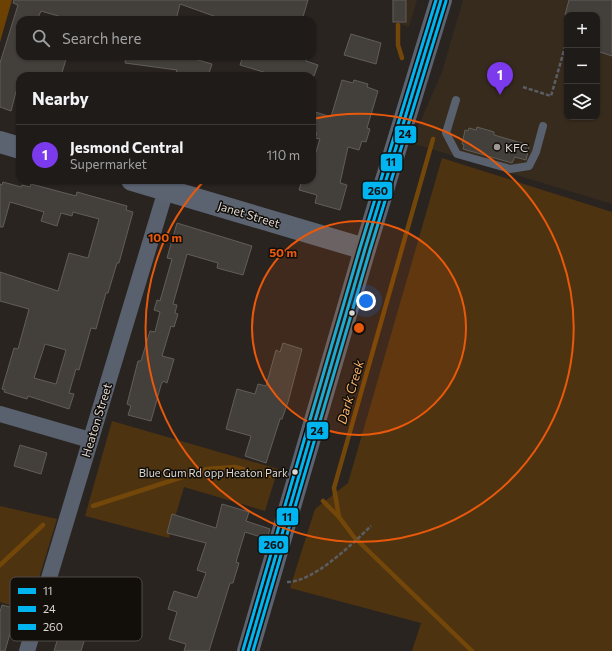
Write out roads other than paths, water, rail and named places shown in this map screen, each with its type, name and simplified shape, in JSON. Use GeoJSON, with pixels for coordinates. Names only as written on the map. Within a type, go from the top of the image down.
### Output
{"type":"FeatureCollection","features":[{"type":"Feature","properties":{"kind":"main road"},"geometry":{"type":"LineString","coordinates":[[248,651],[270,580],[365,249],[441,0]]}},
{"type":"Feature","properties":{"kind":"main road"},"geometry":{"type":"LineString","coordinates":[[0,142],[16,147]]}},
{"type":"Feature","properties":{"kind":"main road","name":"Janet Street"},"geometry":{"type":"LineString","coordinates":[[146,184],[365,249]]}},
{"type":"Feature","properties":{"kind":"street","name":"Heaton Street"},"geometry":{"type":"LineString","coordinates":[[49,577],[166,190]]}},
{"type":"Feature","properties":{"kind":"street"},"geometry":{"type":"LineString","coordinates":[[0,414],[90,440]]}},
{"type":"Feature","properties":{"kind":"street","name":"Heaton Street"},"geometry":{"type":"LineString","coordinates":[[27,651],[30,641]]}},
{"type":"Feature","properties":{"kind":"lane"},"geometry":{"type":"LineString","coordinates":[[456,100],[446,133],[457,154],[510,169],[530,166],[544,126]]}},
{"type":"Feature","properties":{"kind":"waterway","name":"Dark Creek"},"geometry":{"type":"LineString","coordinates":[[398,25],[398,45],[402,58]]}},
{"type":"Feature","properties":{"kind":"waterway","name":"Dark Creek"},"geometry":{"type":"LineString","coordinates":[[433,139],[334,488],[339,517],[354,537],[472,651]]}},
{"type":"Feature","properties":{"kind":"waterway"},"geometry":{"type":"LineString","coordinates":[[93,506],[207,469],[235,467],[269,476]]}},
{"type":"Feature","properties":{"kind":"waterway"},"geometry":{"type":"LineString","coordinates":[[323,501],[339,517]]}},
{"type":"Feature","properties":{"kind":"waterway"},"geometry":{"type":"LineString","coordinates":[[0,565],[43,525]]}},
{"type":"Feature","properties":{"kind":"place","name":"Jesmond Central"},"geometry":{"type":"Point","coordinates":[500,95]}},
{"type":"Feature","properties":{"kind":"place","name":"KFC"},"geometry":{"type":"Point","coordinates":[497,147]}},
{"type":"Feature","properties":{"kind":"place","name":"Blue Gum Rd opp Heaton Park"},"geometry":{"type":"Point","coordinates":[295,472]}}]}
